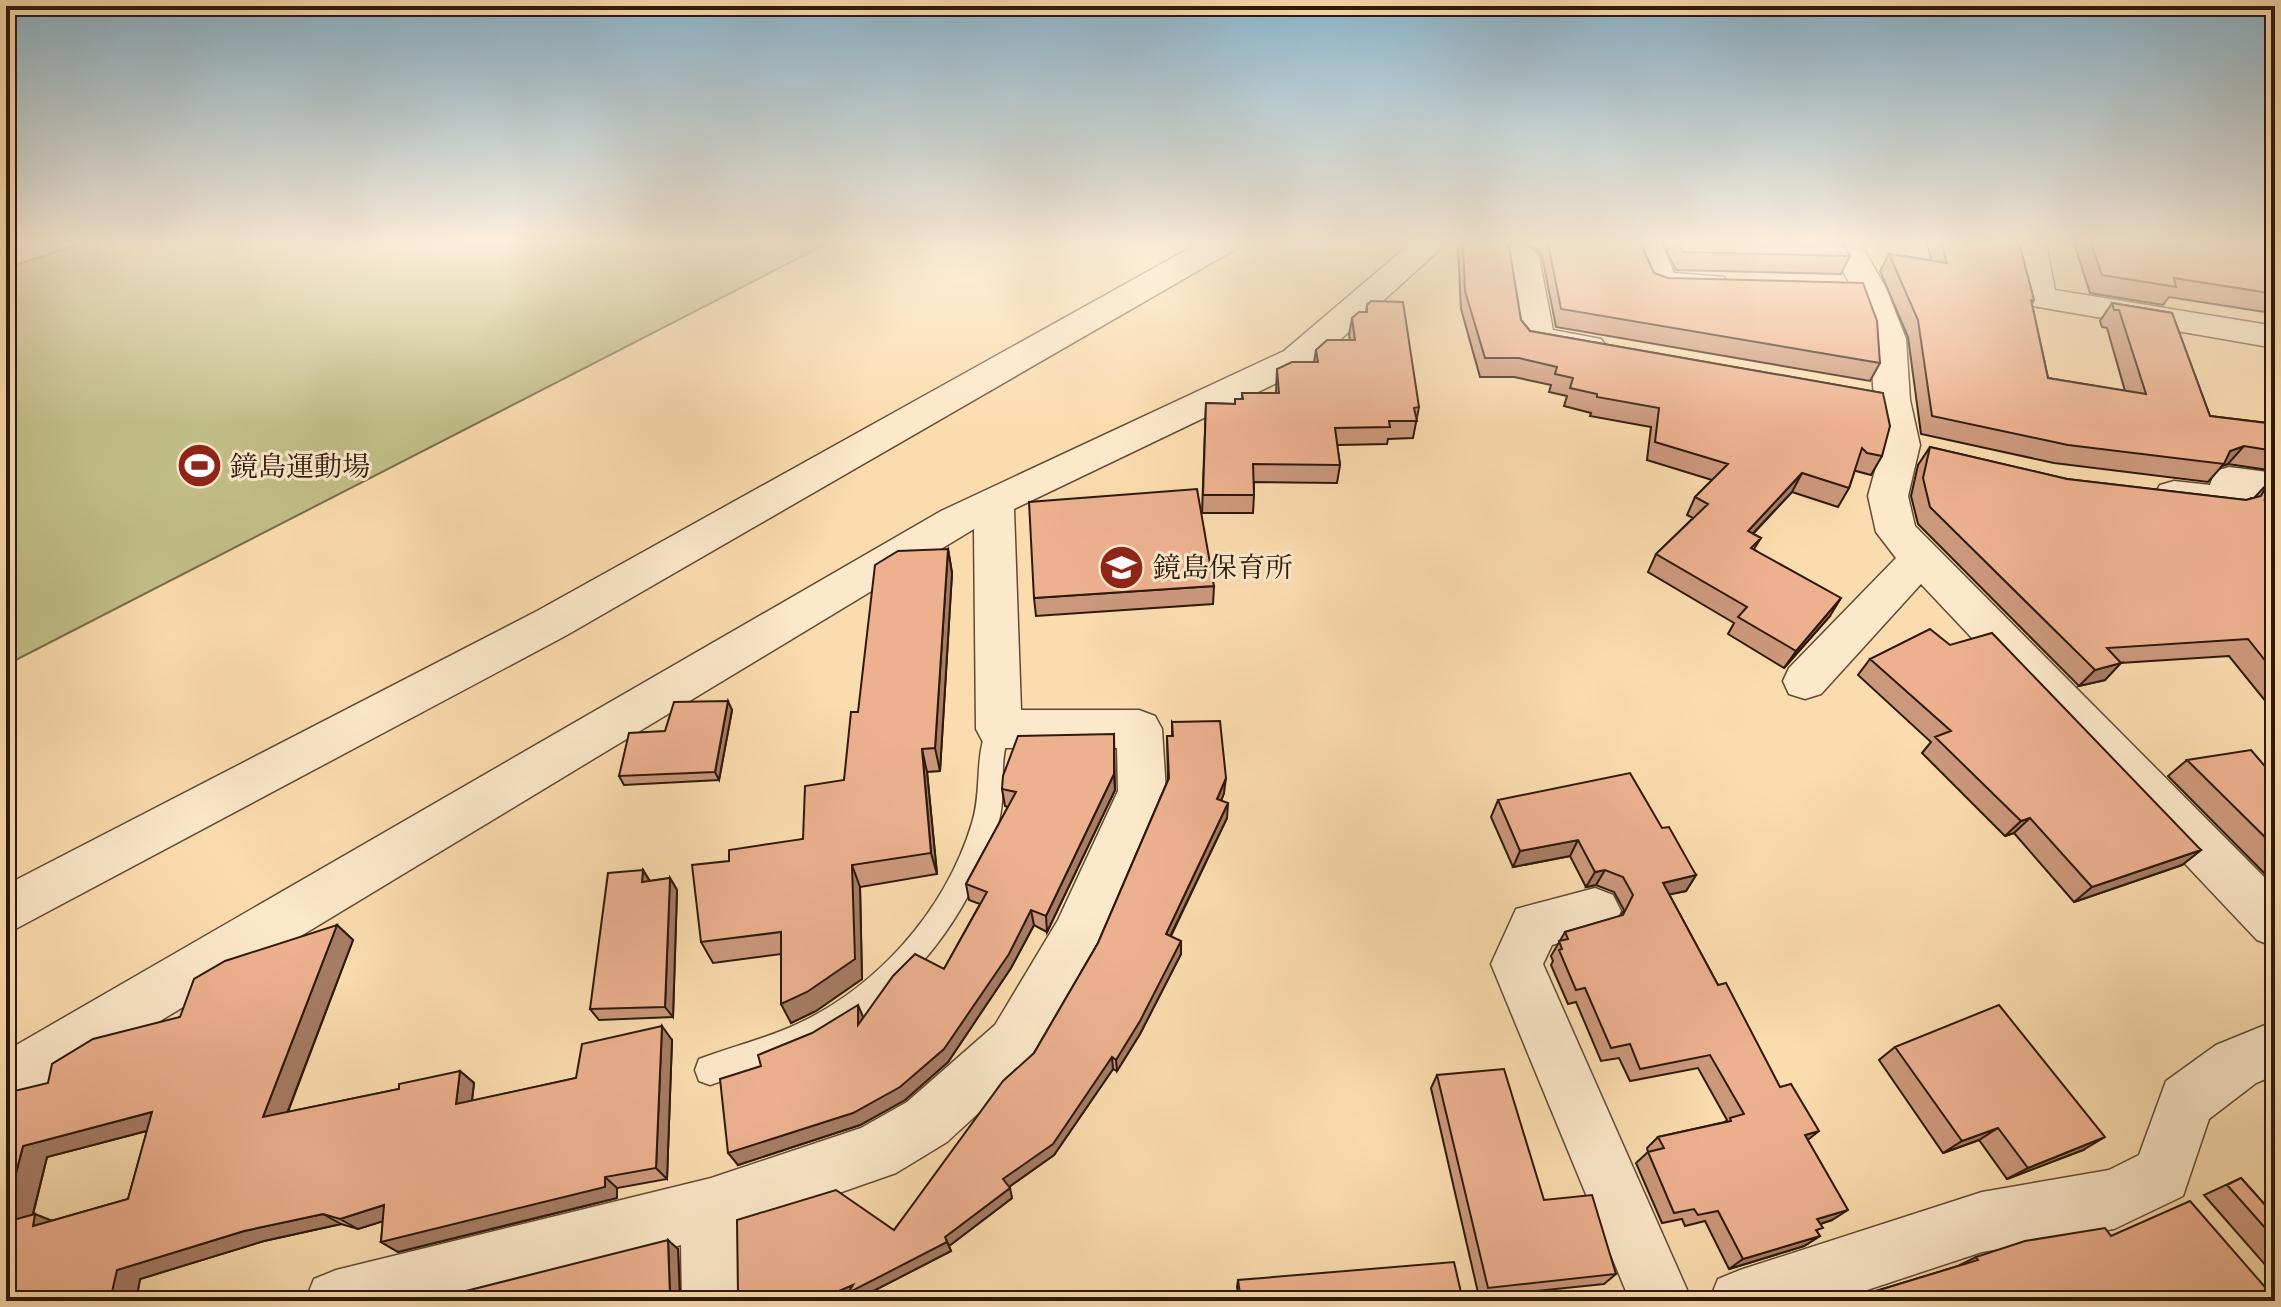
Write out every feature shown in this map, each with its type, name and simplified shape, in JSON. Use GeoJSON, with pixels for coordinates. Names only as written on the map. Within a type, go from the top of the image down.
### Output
{"type":"FeatureCollection","features":[{"type":"Feature","properties":{"kind":"street"},"geometry":{"type":"LineString","coordinates":[[6,911],[552,623],[897,424],[1113,304]]}},
{"type":"Feature","properties":{"kind":"street"},"geometry":{"type":"LineString","coordinates":[[6,1082],[994,501],[1297,359],[1361,304]]}},
{"type":"Feature","properties":{"kind":"street"},"geometry":{"type":"LineString","coordinates":[[1531,304],[1537,338],[1629,354]]}},
{"type":"Feature","properties":{"kind":"street"},"geometry":{"type":"LineString","coordinates":[[1864,304],[1888,339],[1876,397],[1916,449],[1888,496],[1896,532],[2274,921]]}},
{"type":"Feature","properties":{"kind":"street"},"geometry":{"type":"LineString","coordinates":[[2075,304],[2275,337]]}},
{"type":"Feature","properties":{"kind":"street"},"geometry":{"type":"LineString","coordinates":[[2142,491],[2230,501],[2229,481],[2275,487]]}},
{"type":"Feature","properties":{"kind":"street"},"geometry":{"type":"LineString","coordinates":[[336,1301],[711,1208],[875,1152],[927,1122],[1014,1044],[1076,937],[1142,791],[1139,729],[999,729],[994,501]]}},
{"type":"Feature","properties":{"kind":"street"},"geometry":{"type":"LineString","coordinates":[[1805,681],[1921,558]]}},
{"type":"Feature","properties":{"kind":"street"},"geometry":{"type":"LineString","coordinates":[[1595,911],[1534,926],[1517,964],[1661,1301]]}},
{"type":"Feature","properties":{"kind":"street"},"geometry":{"type":"LineString","coordinates":[[1740,1301],[1982,1222],[2171,1186],[2186,1101],[2236,1064],[2275,1048]]}},
{"type":"Feature","properties":{"kind":"street"},"geometry":{"type":"LineString","coordinates":[[711,1208],[713,1301]]}},
{"type":"Feature","properties":{"kind":"lane"},"geometry":{"type":"LineString","coordinates":[[710,1070],[808,1034],[886,984],[935,930],[971,866],[990,810],[992,739],[999,729]]}},
{"type":"Feature","properties":{"kind":"shaded area","name":"鏡島運動場"},"geometry":{"type":"Polygon","coordinates":[[[6,304],[709,304],[6,665],[6,304]]]}},
{"type":"Feature","properties":{"kind":"building"},"geometry":{"type":"Polygon","coordinates":[[[1403,304],[1419,407],[1414,408],[1417,421],[1389,421],[1390,427],[1335,428],[1340,465],[1253,464],[1254,495],[1203,495],[1206,403],[1235,404],[1235,399],[1243,399],[1242,393],[1279,393],[1277,369],[1292,362],[1318,362],[1316,350],[1327,340],[1355,340],[1352,318],[1359,312],[1367,312],[1367,305],[1403,304]]]}},
{"type":"Feature","properties":{"kind":"building"},"geometry":{"type":"Polygon","coordinates":[[[1469,304],[1518,304],[1521,320],[1530,331],[1883,393],[1890,426],[1882,456],[1867,453],[1862,448],[1849,488],[1802,473],[1748,531],[1761,538],[1751,548],[1841,598],[1796,651],[1738,617],[1747,607],[1656,554],[1708,504],[1695,497],[1728,464],[1655,442],[1659,408],[1597,397],[1597,394],[1570,388],[1573,378],[1555,374],[1557,367],[1519,358],[1485,358],[1469,304]]]}},
{"type":"Feature","properties":{"kind":"building"},"geometry":{"type":"Polygon","coordinates":[[[1560,304],[1871,304],[1877,321],[1880,363],[1561,309],[1560,304]]]}},
{"type":"Feature","properties":{"kind":"building"},"geometry":{"type":"Polygon","coordinates":[[[1911,304],[2032,304],[2048,378],[2146,394],[2119,310],[2114,310],[2112,304],[2172,313],[2210,416],[2275,424],[2275,451],[2244,446],[2230,451],[2224,464],[2068,445],[1932,416],[1918,320],[1911,304]]]}},
{"type":"Feature","properties":{"kind":"building"},"geometry":{"type":"Polygon","coordinates":[[[1930,447],[2067,479],[2246,500],[2261,496],[2268,483],[2275,484],[2275,503],[2265,501],[2275,519],[2275,673],[2248,639],[2107,648],[2121,663],[2095,670],[1930,507],[1923,478],[1930,447]]]}},
{"type":"Feature","properties":{"kind":"building"},"geometry":{"type":"Polygon","coordinates":[[[1197,489],[1214,586],[1034,598],[1029,502],[1197,489]]]}},
{"type":"Feature","properties":{"kind":"building"},"geometry":{"type":"Polygon","coordinates":[[[948,549],[935,748],[922,749],[931,853],[852,865],[855,959],[807,992],[781,1004],[781,932],[701,942],[692,865],[729,861],[729,850],[803,839],[805,786],[844,780],[851,712],[858,712],[875,565],[898,551],[948,549]]]}},
{"type":"Feature","properties":{"kind":"building"},"geometry":{"type":"Polygon","coordinates":[[[1930,629],[1950,645],[1992,633],[2201,850],[2092,887],[2030,818],[2021,821],[1935,737],[1951,731],[1870,659],[1930,629]]]}},
{"type":"Feature","properties":{"kind":"building"},"geometry":{"type":"Polygon","coordinates":[[[728,701],[715,772],[619,776],[629,733],[665,731],[674,702],[728,701]]]}},
{"type":"Feature","properties":{"kind":"building"},"geometry":{"type":"Polygon","coordinates":[[[1220,721],[1226,778],[1217,799],[1228,803],[1166,934],[1181,941],[1140,1021],[1116,1060],[1112,1057],[1053,1144],[1003,1179],[1010,1188],[945,1237],[947,1242],[848,1293],[853,1285],[819,1301],[373,1301],[375,1296],[446,1296],[668,1240],[670,1295],[735,1296],[738,1293],[737,1220],[836,1190],[894,1230],[1003,1081],[1034,1053],[1098,943],[1169,778],[1167,736],[1173,736],[1172,722],[1220,721]]]}},
{"type":"Feature","properties":{"kind":"building"},"geometry":{"type":"Polygon","coordinates":[[[1114,734],[1114,774],[1046,916],[1031,910],[1009,954],[944,1049],[900,1087],[853,1113],[728,1153],[720,1079],[761,1066],[758,1055],[812,1033],[858,1005],[858,1025],[893,976],[915,954],[944,969],[987,892],[966,884],[1016,792],[1002,789],[1003,776],[1018,736],[1114,734]]]}},
{"type":"Feature","properties":{"kind":"building"},"geometry":{"type":"Polygon","coordinates":[[[2251,750],[2275,778],[2275,847],[2187,760],[2251,750]]]}},
{"type":"Feature","properties":{"kind":"building"},"geometry":{"type":"Polygon","coordinates":[[[1630,773],[1662,828],[1669,827],[1696,875],[1663,883],[1718,985],[1726,983],[1780,1087],[1791,1084],[1819,1131],[1805,1135],[1848,1210],[1817,1219],[1823,1228],[1816,1230],[1820,1236],[1743,1259],[1718,1211],[1698,1215],[1694,1209],[1674,1213],[1648,1152],[1664,1148],[1658,1137],[1731,1121],[1730,1118],[1744,1114],[1710,1055],[1640,1069],[1630,1044],[1611,1048],[1585,988],[1576,990],[1559,950],[1562,949],[1559,941],[1568,939],[1565,932],[1623,915],[1633,895],[1623,877],[1605,870],[1595,872],[1578,840],[1520,851],[1498,800],[1630,773]]]}},
{"type":"Feature","properties":{"kind":"building"},"geometry":{"type":"Polygon","coordinates":[[[643,870],[642,882],[670,878],[665,1007],[590,1009],[608,873],[643,870]]]}},
{"type":"Feature","properties":{"kind":"building"},"geometry":{"type":"Polygon","coordinates":[[[337,925],[263,1117],[399,1089],[399,1084],[460,1071],[456,1104],[576,1078],[582,1044],[662,1026],[656,1168],[605,1177],[605,1187],[381,1242],[384,1205],[340,1219],[323,1214],[244,1231],[117,1270],[112,1292],[79,1301],[6,1301],[6,1222],[35,1214],[33,1226],[128,1199],[152,1112],[23,1146],[6,1212],[6,1093],[48,1083],[52,1064],[93,1039],[180,1017],[194,979],[225,961],[337,925]]]}},
{"type":"Feature","properties":{"kind":"building"},"geometry":{"type":"Polygon","coordinates":[[[1999,1005],[2105,1137],[2028,1168],[1998,1128],[1962,1141],[1895,1047],[1999,1005]]]}},
{"type":"Feature","properties":{"kind":"building"},"geometry":{"type":"Polygon","coordinates":[[[1504,1069],[1544,1200],[1592,1195],[1616,1274],[1488,1288],[1437,1075],[1504,1069]]]}},
{"type":"Feature","properties":{"kind":"building"},"geometry":{"type":"Polygon","coordinates":[[[2241,1178],[2275,1216],[2275,1239],[2227,1185],[2241,1178]]]}},
{"type":"Feature","properties":{"kind":"building"},"geometry":{"type":"Polygon","coordinates":[[[2190,1201],[2271,1294],[2275,1294],[2275,1301],[1795,1301],[1792,1296],[1851,1295],[1853,1298],[1978,1260],[1976,1257],[2025,1241],[2105,1228],[2111,1236],[2190,1201]]]}},
{"type":"Feature","properties":{"kind":"building"},"geometry":{"type":"Polygon","coordinates":[[[1454,1262],[1463,1301],[1241,1301],[1238,1280],[1454,1262]]]}},
{"type":"Feature","properties":{"kind":"place","name":"鏡島運動場"},"geometry":{"type":"Point","coordinates":[199,466]}},
{"type":"Feature","properties":{"kind":"place","name":"鏡島保育所"},"geometry":{"type":"Point","coordinates":[1122,567]}}]}
